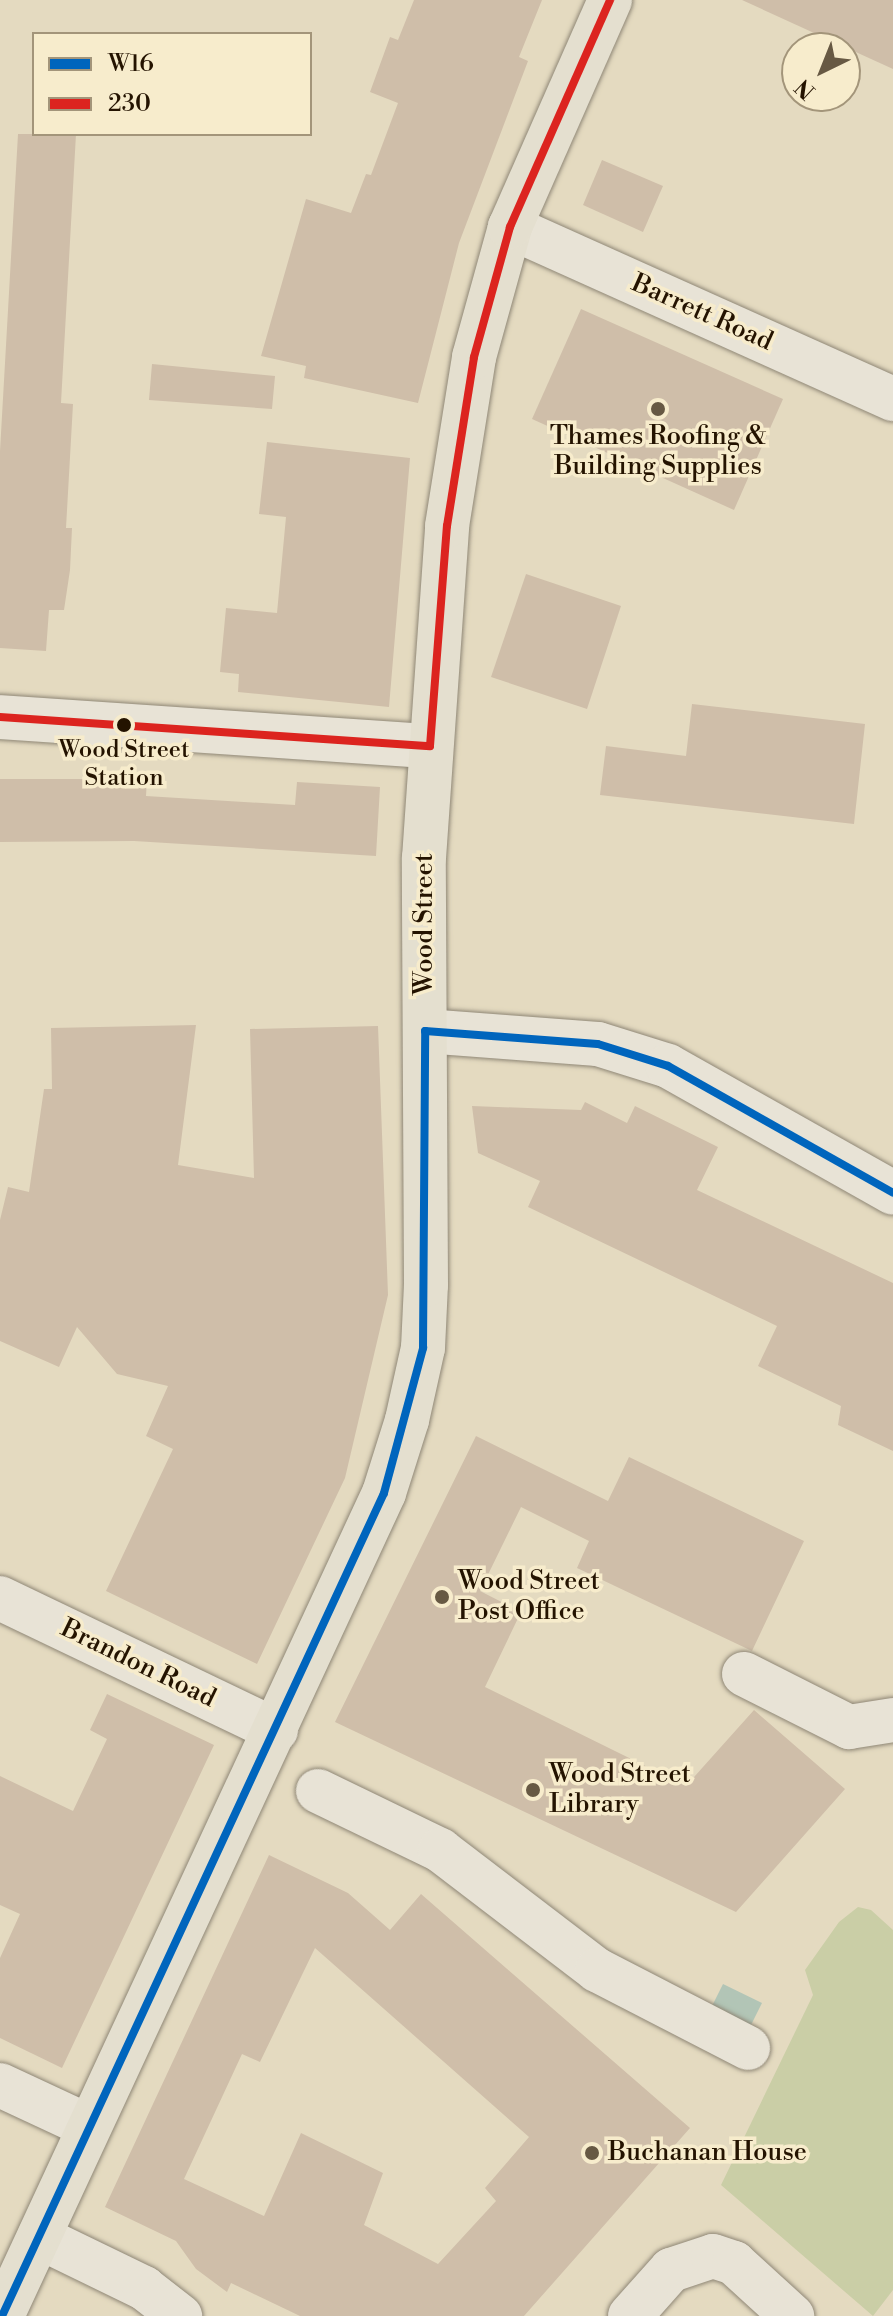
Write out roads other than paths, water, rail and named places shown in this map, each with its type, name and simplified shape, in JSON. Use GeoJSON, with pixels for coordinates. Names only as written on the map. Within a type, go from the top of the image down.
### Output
{"type":"FeatureCollection","features":[{"type":"Feature","properties":{"kind":"main road","name":"Wood Street"},"geometry":{"type":"LineString","coordinates":[[2,2316],[384,1493],[410,1406],[423,1348],[426,1285],[425,1031],[430,746],[447,526],[474,357],[510,227],[610,0]]}},
{"type":"Feature","properties":{"kind":"street","name":"Barrett Road"},"geometry":{"type":"LineString","coordinates":[[510,227],[893,399]]}},
{"type":"Feature","properties":{"kind":"street"},"geometry":{"type":"LineString","coordinates":[[0,717],[430,746]]}},
{"type":"Feature","properties":{"kind":"street"},"geometry":{"type":"LineString","coordinates":[[425,1031],[598,1044],[668,1066],[893,1193]]}},
{"type":"Feature","properties":{"kind":"street","name":"Brandon Road"},"geometry":{"type":"LineString","coordinates":[[0,1598],[276,1730]]}},
{"type":"Feature","properties":{"kind":"street"},"geometry":{"type":"LineString","coordinates":[[744,1674],[849,1727],[893,1720]]}},
{"type":"Feature","properties":{"kind":"street"},"geometry":{"type":"LineString","coordinates":[[318,1791],[440,1850],[597,1970],[748,2048]]}},
{"type":"Feature","properties":{"kind":"street"},"geometry":{"type":"LineString","coordinates":[[0,2085],[88,2126]]}},
{"type":"Feature","properties":{"kind":"street"},"geometry":{"type":"LineString","coordinates":[[39,2237],[144,2288],[180,2316]]}},
{"type":"Feature","properties":{"kind":"street"},"geometry":{"type":"LineString","coordinates":[[630,2316],[671,2270],[713,2256],[734,2263],[792,2316]]}},
{"type":"Feature","properties":{"kind":"place","name":"Thames Roofing & Building Supplies"},"geometry":{"type":"Point","coordinates":[658,409]}},
{"type":"Feature","properties":{"kind":"place","name":"Wood Street Station"},"geometry":{"type":"Point","coordinates":[124,725]}},
{"type":"Feature","properties":{"kind":"place","name":"Wood Street Post Office"},"geometry":{"type":"Point","coordinates":[442,1597]}},
{"type":"Feature","properties":{"kind":"place","name":"Wood Street Library"},"geometry":{"type":"Point","coordinates":[533,1790]}},
{"type":"Feature","properties":{"kind":"place","name":"Buchanan House"},"geometry":{"type":"Point","coordinates":[592,2153]}}]}
